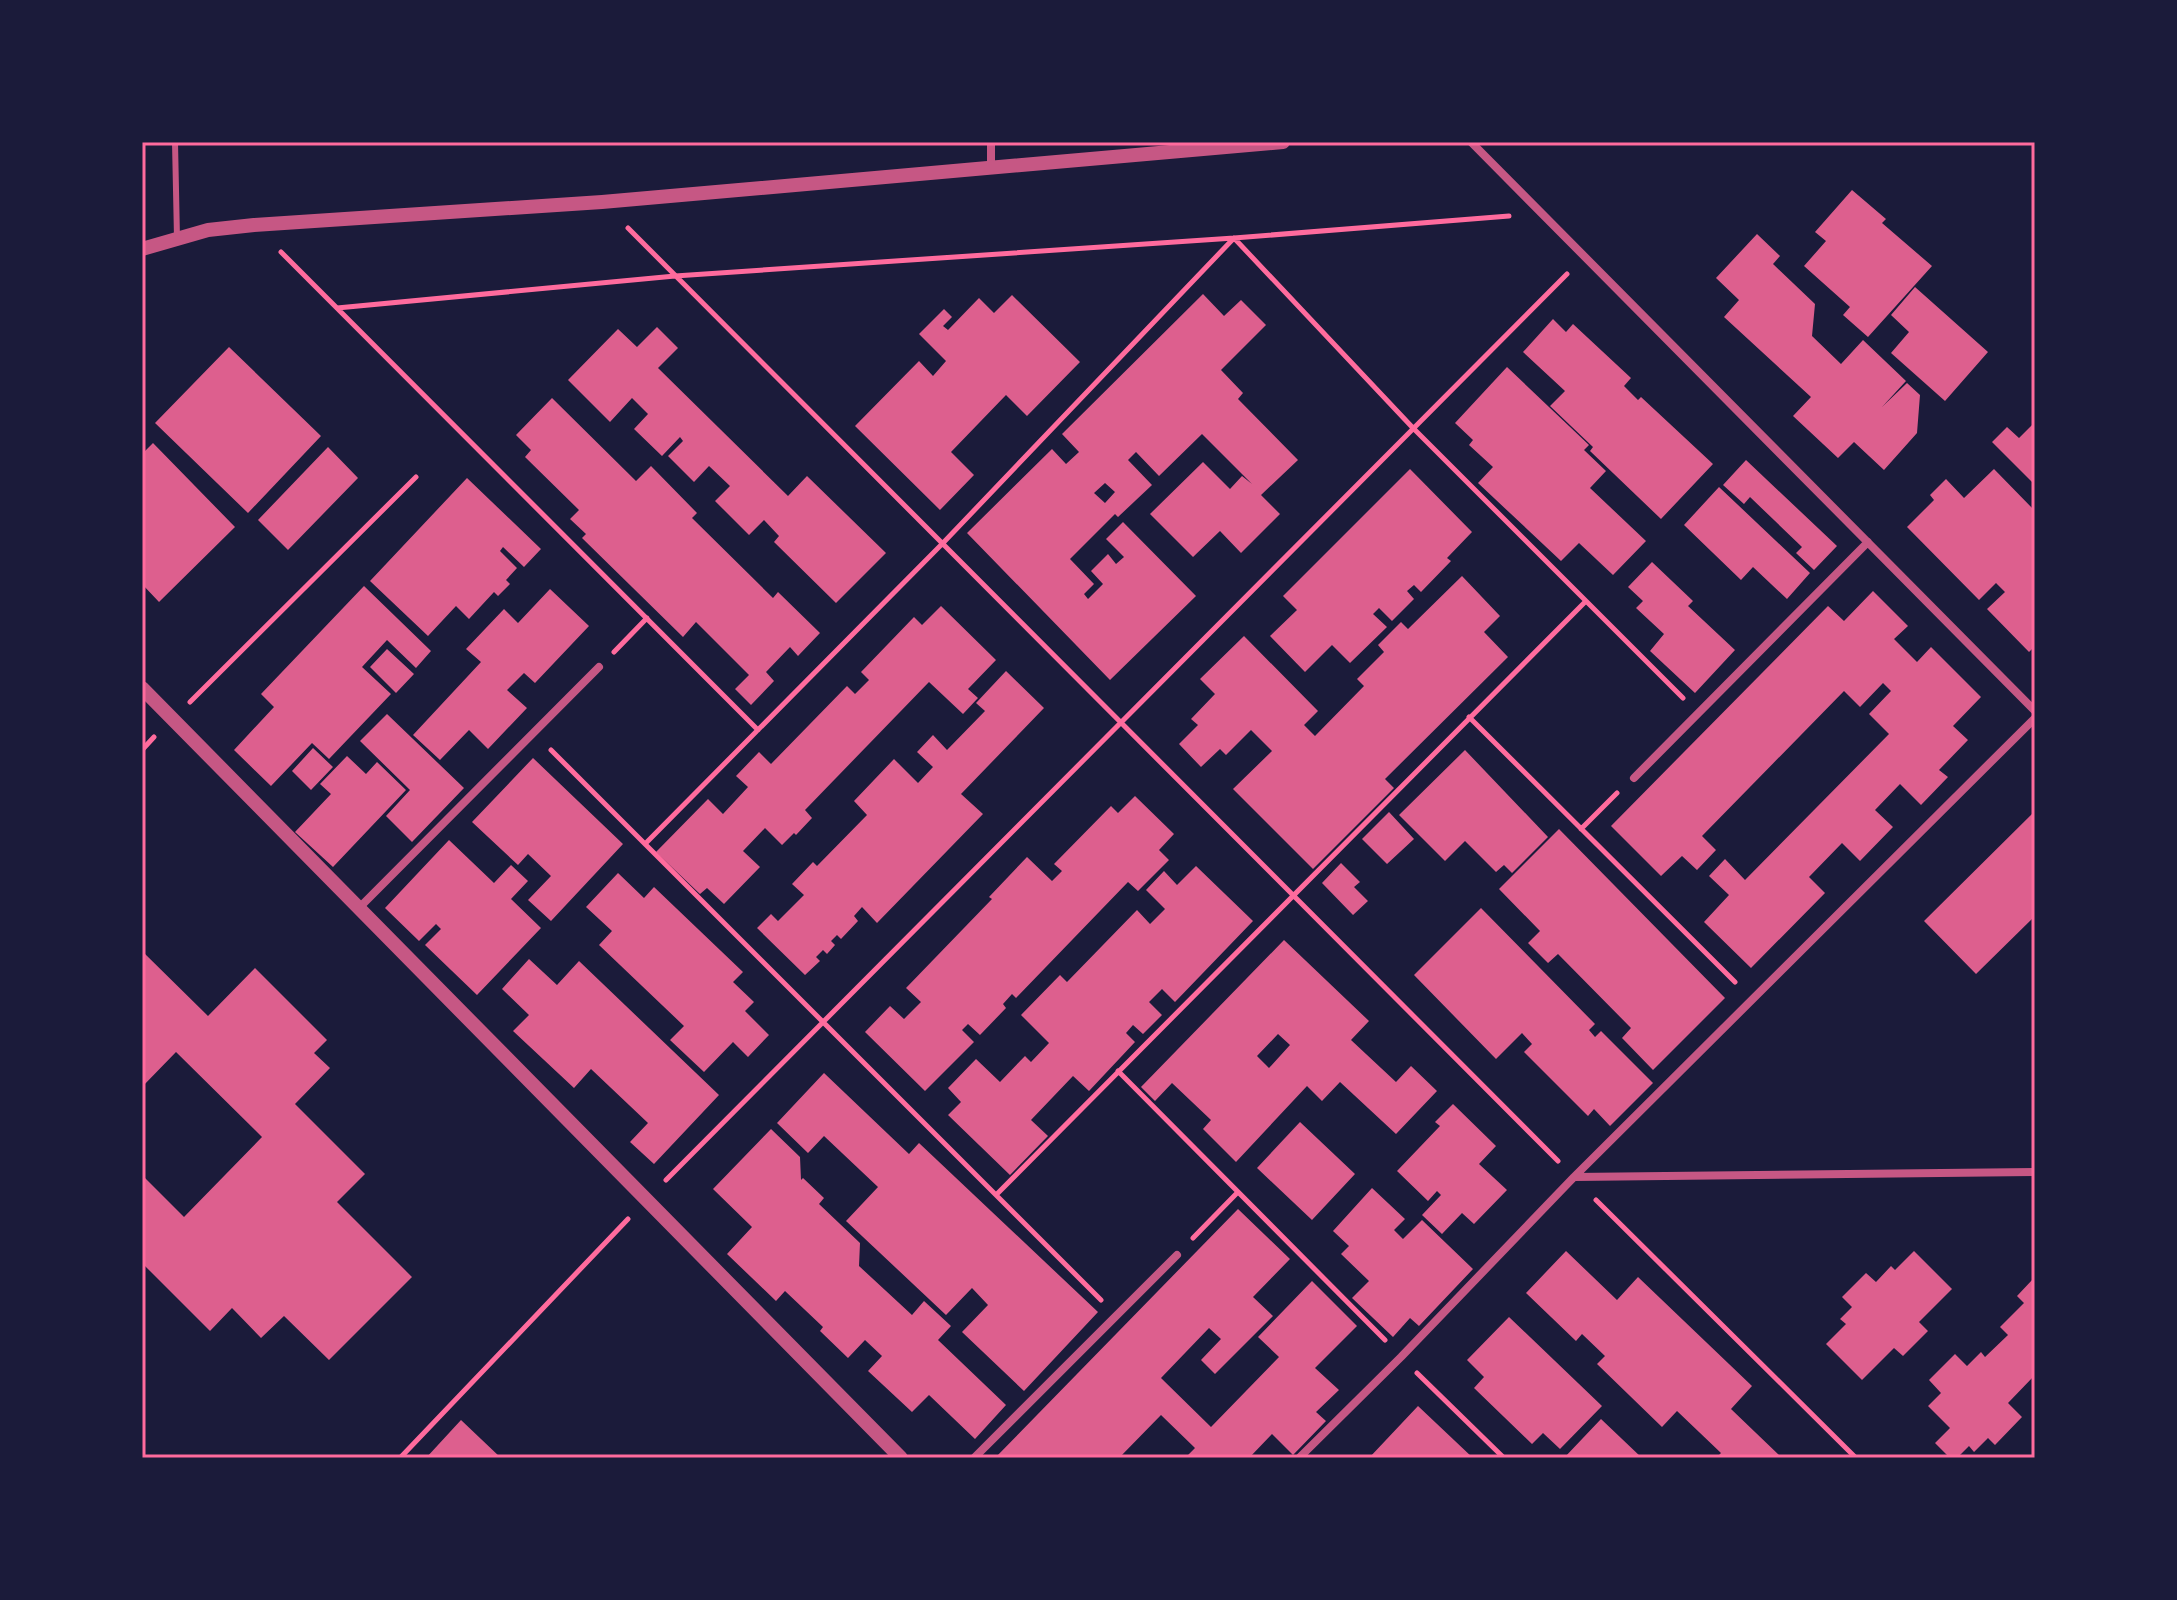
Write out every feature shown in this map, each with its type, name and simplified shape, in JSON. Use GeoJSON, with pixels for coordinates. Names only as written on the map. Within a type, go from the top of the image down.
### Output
{"type":"FeatureCollection","features":[{"type":"Feature","properties":{"kind":"street"},"geometry":{"type":"LineString","coordinates":[[991,142],[991,167]]}},
{"type":"Feature","properties":{"kind":"street"},"geometry":{"type":"LineString","coordinates":[[142,249],[208,230],[254,225],[602,202],[1283,142]]}},
{"type":"Feature","properties":{"kind":"street"},"geometry":{"type":"LineString","coordinates":[[1471,142],[2035,711]]}},
{"type":"Feature","properties":{"kind":"street"},"geometry":{"type":"LineString","coordinates":[[1634,778],[1868,542]]}},
{"type":"Feature","properties":{"kind":"street"},"geometry":{"type":"LineString","coordinates":[[359,908],[599,667]]}},
{"type":"Feature","properties":{"kind":"street"},"geometry":{"type":"LineString","coordinates":[[142,688],[901,1458]]}},
{"type":"Feature","properties":{"kind":"street"},"geometry":{"type":"LineString","coordinates":[[1299,1458],[1574,1177],[2035,718]]}},
{"type":"Feature","properties":{"kind":"street"},"geometry":{"type":"LineString","coordinates":[[1574,1177],[2035,1172]]}},
{"type":"Feature","properties":{"kind":"street"},"geometry":{"type":"LineString","coordinates":[[974,1458],[1177,1255]]}},
{"type":"Feature","properties":{"kind":"lane"},"geometry":{"type":"LineString","coordinates":[[175,142],[177,238]]}},
{"type":"Feature","properties":{"kind":"path"},"geometry":{"type":"LineString","coordinates":[[602,202],[1856,1458]]}},
{"type":"Feature","properties":{"kind":"path"},"geometry":{"type":"LineString","coordinates":[[337,308],[675,276],[1234,238],[1542,213]]}},
{"type":"Feature","properties":{"kind":"path"},"geometry":{"type":"LineString","coordinates":[[254,225],[758,730]]}},
{"type":"Feature","properties":{"kind":"path"},"geometry":{"type":"LineString","coordinates":[[1234,238],[1413,428],[1698,713]]}},
{"type":"Feature","properties":{"kind":"path"},"geometry":{"type":"LineString","coordinates":[[645,844],[943,543],[1234,238]]}},
{"type":"Feature","properties":{"kind":"path"},"geometry":{"type":"LineString","coordinates":[[400,1458],[646,1199],[1584,256]]}},
{"type":"Feature","properties":{"kind":"path"},"geometry":{"type":"LineString","coordinates":[[142,750],[416,477]]}},
{"type":"Feature","properties":{"kind":"path"},"geometry":{"type":"LineString","coordinates":[[996,1195],[1586,601]]}},
{"type":"Feature","properties":{"kind":"path"},"geometry":{"type":"LineString","coordinates":[[599,667],[647,618]]}},
{"type":"Feature","properties":{"kind":"path"},"geometry":{"type":"LineString","coordinates":[[1469,717],[1752,999]]}},
{"type":"Feature","properties":{"kind":"path"},"geometry":{"type":"LineString","coordinates":[[533,732],[1116,1315]]}},
{"type":"Feature","properties":{"kind":"path"},"geometry":{"type":"LineString","coordinates":[[1581,829],[1634,778]]}},
{"type":"Feature","properties":{"kind":"path"},"geometry":{"type":"LineString","coordinates":[[1118,1071],[1504,1458]]}},
{"type":"Feature","properties":{"kind":"path"},"geometry":{"type":"LineString","coordinates":[[1177,1255],[1237,1193]]}},
{"type":"Feature","properties":{"kind":"building"},"geometry":{"type":"Polygon","coordinates":[[[1852,190],[1886,219],[1882,223],[1932,266],[1868,337],[1843,315],[1850,307],[1804,266],[1826,241],[1815,232],[1852,190]]]}},
{"type":"Feature","properties":{"kind":"building"},"geometry":{"type":"Polygon","coordinates":[[[1757,234],[1780,256],[1773,264],[1815,304],[1812,336],[1841,364],[1863,340],[1906,381],[1882,407],[1907,383],[1920,395],[1917,433],[1884,470],[1854,442],[1838,458],[1793,416],[1811,397],[1724,317],[1739,300],[1716,278],[1757,234]]]}},
{"type":"Feature","properties":{"kind":"building"},"geometry":{"type":"Polygon","coordinates":[[[1915,287],[1988,352],[1945,401],[1891,353],[1909,332],[1891,315],[1915,287]]]}},
{"type":"Feature","properties":{"kind":"building"},"geometry":{"type":"Polygon","coordinates":[[[1203,294],[1224,316],[1241,300],[1266,325],[1221,370],[1243,393],[1238,399],[1298,460],[1261,495],[1280,514],[1241,553],[1220,531],[1193,557],[1150,514],[1203,462],[1230,489],[1242,476],[1252,484],[1202,434],[1159,476],[1136,452],[1128,460],[1152,485],[1118,517],[1115,514],[1070,559],[1094,584],[1084,594],[1088,599],[1103,584],[1091,571],[1108,554],[1116,564],[1124,557],[1106,539],[1123,522],[1196,596],[1110,680],[967,533],[1052,449],[1066,464],[1079,452],[1062,434],[1203,294]],[[1105,483],[1094,493],[1105,503],[1115,492],[1105,483]]]}},
{"type":"Feature","properties":{"kind":"building"},"geometry":{"type":"Polygon","coordinates":[[[1012,295],[1080,362],[1027,416],[1006,395],[951,452],[974,475],[940,510],[855,426],[919,361],[933,376],[946,361],[919,334],[944,309],[952,317],[943,326],[948,330],[979,298],[994,313],[1012,295]]]}},
{"type":"Feature","properties":{"kind":"building"},"geometry":{"type":"Polygon","coordinates":[[[1553,319],[1566,332],[1573,324],[1631,378],[1624,386],[1638,400],[1641,397],[1713,464],[1661,519],[1590,451],[1593,447],[1550,406],[1565,391],[1523,352],[1553,319]]]}},
{"type":"Feature","properties":{"kind":"building"},"geometry":{"type":"Polygon","coordinates":[[[657,327],[678,348],[658,368],[788,496],[807,476],[886,553],[836,603],[774,542],[779,536],[764,520],[749,535],[715,501],[730,486],[709,466],[694,482],[668,456],[683,441],[680,437],[662,456],[634,429],[648,414],[632,398],[610,422],[568,380],[618,329],[637,347],[657,327]]]}},
{"type":"Feature","properties":{"kind":"building"},"geometry":{"type":"Polygon","coordinates":[[[229,347],[321,436],[248,513],[155,423],[229,347]]]}},
{"type":"Feature","properties":{"kind":"building"},"geometry":{"type":"Polygon","coordinates":[[[1507,367],[1589,445],[1584,450],[1606,471],[1590,488],[1646,541],[1613,575],[1579,543],[1561,561],[1478,483],[1493,467],[1469,445],[1473,440],[1455,423],[1507,367]]]}},
{"type":"Feature","properties":{"kind":"building"},"geometry":{"type":"Polygon","coordinates":[[[552,398],[636,481],[651,466],[697,513],[692,518],[773,598],[778,592],[820,633],[798,656],[790,647],[766,672],[774,681],[751,705],[735,689],[749,675],[696,622],[683,637],[582,538],[586,534],[570,519],[579,510],[525,457],[531,450],[516,435],[552,398]]]}},
{"type":"Feature","properties":{"kind":"building"},"geometry":{"type":"Polygon","coordinates":[[[2035,422],[2035,485],[1992,442],[2007,427],[2019,438],[2035,422]]]}},
{"type":"Feature","properties":{"kind":"building"},"geometry":{"type":"Polygon","coordinates":[[[153,443],[235,527],[159,602],[142,584],[142,454],[153,443]]]}},
{"type":"Feature","properties":{"kind":"building"},"geometry":{"type":"Polygon","coordinates":[[[328,447],[358,478],[288,550],[258,520],[328,447]]]}},
{"type":"Feature","properties":{"kind":"building"},"geometry":{"type":"Polygon","coordinates":[[[1746,460],[1837,546],[1814,570],[1796,553],[1802,547],[1750,497],[1744,504],[1723,485],[1746,460]]]}},
{"type":"Feature","properties":{"kind":"building"},"geometry":{"type":"Polygon","coordinates":[[[1410,469],[1472,532],[1447,558],[1451,561],[1421,592],[1414,585],[1407,591],[1414,599],[1392,621],[1379,608],[1373,614],[1387,627],[1350,663],[1332,645],[1305,672],[1270,636],[1297,610],[1283,596],[1410,469]]]}},
{"type":"Feature","properties":{"kind":"building"},"geometry":{"type":"Polygon","coordinates":[[[1994,469],[2035,511],[2035,646],[2029,652],[1987,609],[2005,592],[1996,583],[1979,600],[1907,527],[1934,500],[1930,495],[1946,479],[1964,498],[1994,469]]]}},
{"type":"Feature","properties":{"kind":"building"},"geometry":{"type":"Polygon","coordinates":[[[467,478],[541,549],[524,567],[503,547],[500,551],[517,568],[506,580],[510,584],[498,596],[494,592],[469,619],[456,606],[428,636],[370,581],[467,478]]]}},
{"type":"Feature","properties":{"kind":"building"},"geometry":{"type":"Polygon","coordinates":[[[1719,487],[1810,573],[1787,599],[1753,567],[1741,580],[1684,525],[1719,487]]]}},
{"type":"Feature","properties":{"kind":"building"},"geometry":{"type":"Polygon","coordinates":[[[1652,562],[1693,601],[1688,606],[1735,650],[1695,693],[1650,651],[1664,634],[1636,608],[1643,601],[1628,587],[1652,562]]]}},
{"type":"Feature","properties":{"kind":"building"},"geometry":{"type":"Polygon","coordinates":[[[1462,576],[1500,616],[1484,632],[1508,657],[1385,779],[1394,788],[1313,869],[1233,789],[1272,751],[1251,730],[1226,755],[1220,749],[1201,767],[1179,744],[1198,725],[1191,719],[1215,694],[1200,679],[1244,636],[1318,711],[1304,725],[1315,736],[1364,686],[1357,679],[1384,652],[1378,645],[1401,622],[1408,629],[1462,576]]]}},
{"type":"Feature","properties":{"kind":"building"},"geometry":{"type":"Polygon","coordinates":[[[364,586],[431,651],[416,668],[387,640],[362,667],[391,694],[329,759],[312,743],[271,786],[234,750],[274,707],[261,694],[364,586]]]}},
{"type":"Feature","properties":{"kind":"building"},"geometry":{"type":"Polygon","coordinates":[[[550,589],[589,626],[535,683],[524,673],[507,690],[527,708],[488,749],[469,730],[440,760],[413,735],[481,662],[466,649],[504,609],[518,623],[550,589]]]}},
{"type":"Feature","properties":{"kind":"building"},"geometry":{"type":"Polygon","coordinates":[[[1873,591],[1908,626],[1894,639],[1917,662],[1931,647],[1981,697],[1953,726],[1968,740],[1939,770],[1948,777],[1921,805],[1900,784],[1875,810],[1893,827],[1860,861],[1842,843],[1809,877],[1825,893],[1751,968],[1704,922],[1729,895],[1709,876],[1725,859],[1745,880],[1889,734],[1869,714],[1891,691],[1883,683],[1860,707],[1844,691],[1702,836],[1716,850],[1697,870],[1682,856],[1661,876],[1611,826],[1828,606],[1844,621],[1873,591]]]}},
{"type":"Feature","properties":{"kind":"building"},"geometry":{"type":"Polygon","coordinates":[[[941,606],[996,660],[968,689],[978,698],[963,714],[929,682],[805,810],[812,818],[796,835],[794,833],[782,845],[765,828],[743,851],[760,867],[724,904],[707,888],[700,894],[656,852],[708,799],[723,814],[748,787],[736,776],[759,752],[771,764],[847,686],[855,694],[869,680],[861,672],[914,617],[922,625],[941,606]]]}},
{"type":"Feature","properties":{"kind":"building"},"geometry":{"type":"Polygon","coordinates":[[[387,649],[414,674],[396,693],[370,667],[387,649]]]}},
{"type":"Feature","properties":{"kind":"building"},"geometry":{"type":"Polygon","coordinates":[[[1006,671],[1044,708],[961,794],[983,814],[877,923],[862,907],[854,916],[858,921],[841,939],[837,935],[831,941],[835,945],[827,954],[823,950],[816,957],[820,961],[805,975],[757,928],[771,914],[778,921],[804,895],[792,884],[813,862],[817,866],[867,815],[854,801],[894,759],[918,783],[933,767],[917,752],[933,735],[947,750],[985,711],[976,703],[1006,671]]]}},
{"type":"Feature","properties":{"kind":"building"},"geometry":{"type":"Polygon","coordinates":[[[387,714],[464,788],[412,842],[386,816],[410,790],[360,741],[387,714]]]}},
{"type":"Feature","properties":{"kind":"building"},"geometry":{"type":"Polygon","coordinates":[[[313,748],[333,767],[311,790],[292,771],[313,748]]]}},
{"type":"Feature","properties":{"kind":"building"},"geometry":{"type":"Polygon","coordinates":[[[1465,750],[1548,837],[1512,873],[1504,865],[1496,872],[1465,841],[1445,861],[1399,815],[1465,750]]]}},
{"type":"Feature","properties":{"kind":"building"},"geometry":{"type":"Polygon","coordinates":[[[347,756],[366,774],[377,762],[406,790],[333,867],[295,832],[331,794],[320,784],[347,756]]]}},
{"type":"Feature","properties":{"kind":"building"},"geometry":{"type":"Polygon","coordinates":[[[533,758],[623,844],[551,921],[528,900],[551,876],[528,854],[518,865],[472,822],[533,758]]]}},
{"type":"Feature","properties":{"kind":"building"},"geometry":{"type":"Polygon","coordinates":[[[1135,796],[1174,834],[1159,850],[1169,860],[1138,891],[1128,882],[1016,998],[1012,994],[1003,1004],[1006,1008],[980,1035],[968,1024],[962,1030],[974,1042],[925,1091],[865,1032],[890,1006],[904,1019],[921,1002],[906,988],[992,899],[989,897],[1027,857],[1052,881],[1062,871],[1054,864],[1111,806],[1118,813],[1135,796]]]}},
{"type":"Feature","properties":{"kind":"building"},"geometry":{"type":"Polygon","coordinates":[[[2035,811],[2035,916],[1976,974],[1924,921],[2035,811]]]}},
{"type":"Feature","properties":{"kind":"building"},"geometry":{"type":"Polygon","coordinates":[[[1389,812],[1414,839],[1387,864],[1362,839],[1389,812]]]}},
{"type":"Feature","properties":{"kind":"building"},"geometry":{"type":"Polygon","coordinates":[[[1559,829],[1725,998],[1653,1070],[1622,1038],[1631,1028],[1558,954],[1548,963],[1528,943],[1540,931],[1499,889],[1559,829]]]}},
{"type":"Feature","properties":{"kind":"building"},"geometry":{"type":"Polygon","coordinates":[[[449,840],[494,883],[511,865],[528,881],[511,899],[541,928],[477,995],[425,945],[441,929],[436,924],[419,941],[385,908],[449,840]]]}},
{"type":"Feature","properties":{"kind":"building"},"geometry":{"type":"Polygon","coordinates":[[[1341,863],[1360,882],[1354,887],[1368,901],[1353,915],[1322,883],[1341,863]]]}},
{"type":"Feature","properties":{"kind":"building"},"geometry":{"type":"Polygon","coordinates":[[[1196,866],[1253,921],[1175,1002],[1162,989],[1149,1002],[1162,1015],[1143,1034],[1133,1025],[1126,1033],[1135,1042],[1089,1091],[1073,1076],[1031,1120],[1048,1136],[1010,1175],[948,1115],[961,1102],[948,1088],[976,1059],[1000,1082],[1025,1056],[1031,1062],[1049,1043],[1021,1015],[1060,975],[1067,982],[1137,910],[1150,924],[1165,909],[1146,890],[1164,871],[1177,885],[1196,866]]]}},
{"type":"Feature","properties":{"kind":"building"},"geometry":{"type":"Polygon","coordinates":[[[618,873],[644,898],[654,887],[743,972],[733,982],[754,1002],[745,1011],[769,1035],[748,1057],[733,1042],[704,1072],[670,1040],[684,1026],[599,945],[612,931],[586,907],[618,873]]]}},
{"type":"Feature","properties":{"kind":"building"},"geometry":{"type":"Polygon","coordinates":[[[1481,908],[1595,1024],[1589,1030],[1595,1037],[1601,1031],[1653,1083],[1610,1126],[1594,1109],[1588,1116],[1524,1052],[1532,1044],[1522,1033],[1496,1059],[1414,975],[1481,908]]]}},
{"type":"Feature","properties":{"kind":"building"},"geometry":{"type":"Polygon","coordinates":[[[1284,940],[1369,1021],[1351,1040],[1396,1082],[1411,1066],[1437,1091],[1396,1134],[1340,1082],[1322,1101],[1307,1086],[1236,1162],[1203,1129],[1211,1120],[1172,1083],[1155,1101],[1141,1087],[1284,940]],[[1278,1034],[1257,1056],[1269,1068],[1290,1045],[1278,1034]]]}},
{"type":"Feature","properties":{"kind":"building"},"geometry":{"type":"Polygon","coordinates":[[[142,951],[208,1016],[255,968],[327,1040],[314,1053],[330,1068],[295,1104],[365,1174],[337,1202],[412,1277],[329,1360],[284,1316],[261,1338],[232,1308],[210,1331],[142,1263],[142,1175],[184,1217],[262,1137],[176,1052],[142,1087],[142,951]]]}},
{"type":"Feature","properties":{"kind":"building"},"geometry":{"type":"Polygon","coordinates":[[[529,959],[557,985],[579,961],[719,1095],[654,1164],[630,1142],[648,1123],[591,1069],[574,1088],[513,1031],[529,1015],[502,989],[529,959]]]}},
{"type":"Feature","properties":{"kind":"building"},"geometry":{"type":"Polygon","coordinates":[[[824,1073],[909,1154],[919,1143],[1098,1312],[1024,1391],[962,1332],[988,1305],[972,1288],[946,1315],[846,1221],[878,1187],[824,1136],[808,1153],[777,1123],[824,1073]]]}},
{"type":"Feature","properties":{"kind":"building"},"geometry":{"type":"Polygon","coordinates":[[[1453,1104],[1496,1146],[1479,1164],[1507,1190],[1474,1224],[1462,1213],[1442,1234],[1422,1215],[1441,1195],[1437,1191],[1428,1201],[1397,1171],[1440,1126],[1435,1122],[1453,1104]]]}},
{"type":"Feature","properties":{"kind":"building"},"geometry":{"type":"Polygon","coordinates":[[[1300,1122],[1355,1174],[1312,1220],[1257,1168],[1300,1122]]]}},
{"type":"Feature","properties":{"kind":"building"},"geometry":{"type":"Polygon","coordinates":[[[771,1129],[800,1157],[801,1180],[803,1178],[824,1198],[819,1204],[860,1243],[859,1266],[912,1315],[924,1301],[951,1326],[938,1340],[1006,1405],[975,1439],[929,1395],[912,1412],[868,1371],[882,1356],[865,1340],[848,1358],[820,1331],[823,1327],[785,1291],[776,1301],[727,1254],[752,1227],[713,1189],[771,1129]]]}},
{"type":"Feature","properties":{"kind":"building"},"geometry":{"type":"Polygon","coordinates":[[[1372,1188],[1405,1219],[1394,1230],[1403,1239],[1422,1220],[1473,1269],[1419,1326],[1410,1318],[1393,1337],[1352,1298],[1369,1281],[1341,1254],[1349,1246],[1333,1231],[1372,1188]]]}},
{"type":"Feature","properties":{"kind":"building"},"geometry":{"type":"Polygon","coordinates":[[[1238,1209],[1290,1259],[1253,1297],[1273,1316],[1215,1374],[1201,1360],[1221,1339],[1209,1328],[1161,1378],[1211,1427],[1279,1357],[1258,1337],[1312,1281],[1357,1326],[1315,1368],[1339,1390],[1316,1412],[1326,1421],[1293,1455],[1272,1434],[1249,1458],[1185,1458],[1195,1448],[1161,1415],[1119,1458],[995,1458],[1238,1209]]]}},
{"type":"Feature","properties":{"kind":"building"},"geometry":{"type":"Polygon","coordinates":[[[1566,1251],[1617,1300],[1638,1277],[1752,1386],[1731,1409],[1782,1458],[1716,1458],[1721,1453],[1677,1411],[1662,1427],[1597,1364],[1605,1356],[1582,1334],[1576,1341],[1526,1293],[1566,1251]]]}},
{"type":"Feature","properties":{"kind":"building"},"geometry":{"type":"Polygon","coordinates":[[[1914,1251],[1952,1289],[1919,1322],[1928,1331],[1903,1356],[1894,1348],[1862,1380],[1826,1344],[1846,1324],[1840,1319],[1852,1307],[1842,1297],[1866,1273],[1876,1282],[1891,1266],[1895,1270],[1914,1251]]]}},
{"type":"Feature","properties":{"kind":"building"},"geometry":{"type":"Polygon","coordinates":[[[2033,1279],[2035,1375],[2008,1403],[2022,1417],[1995,1445],[1988,1438],[1974,1452],[1969,1446],[1957,1458],[1950,1458],[1935,1443],[1950,1428],[1928,1406],[1941,1393],[1929,1380],[1955,1354],[1967,1366],[1981,1352],[1985,1357],[2008,1335],[2000,1327],[2024,1303],[2017,1296],[2033,1279]]]}},
{"type":"Feature","properties":{"kind":"building"},"geometry":{"type":"Polygon","coordinates":[[[1509,1317],[1602,1406],[1560,1449],[1543,1433],[1532,1444],[1474,1388],[1484,1377],[1467,1360],[1509,1317]]]}},
{"type":"Feature","properties":{"kind":"building"},"geometry":{"type":"Polygon","coordinates":[[[1418,1406],[1473,1458],[1369,1458],[1418,1406]]]}},
{"type":"Feature","properties":{"kind":"building"},"geometry":{"type":"Polygon","coordinates":[[[1601,1419],[1642,1458],[1564,1458],[1601,1419]]]}},
{"type":"Feature","properties":{"kind":"building"},"geometry":{"type":"Polygon","coordinates":[[[461,1420],[501,1458],[426,1458],[461,1420]]]}}]}
